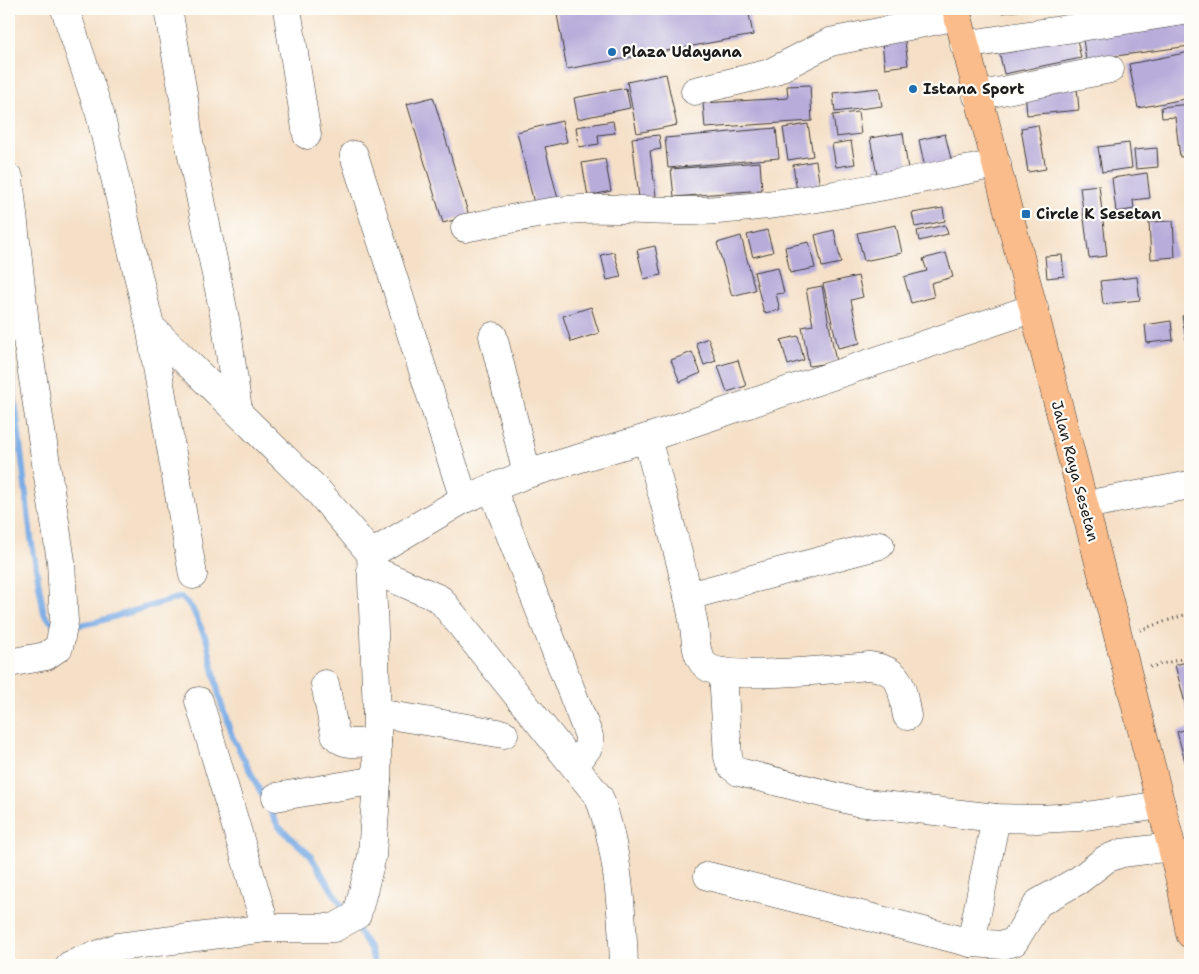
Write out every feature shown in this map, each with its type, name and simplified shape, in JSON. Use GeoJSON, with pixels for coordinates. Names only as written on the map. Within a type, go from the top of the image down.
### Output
{"type":"FeatureCollection","features":[{"type":"Feature","properties":{"kind":"main road","name":"Jalan Raya Sesetan"},"geometry":{"type":"LineString","coordinates":[[957,12],[977,96],[997,164],[1085,505],[1171,847],[1190,934]]}},
{"type":"Feature","properties":{"kind":"street"},"geometry":{"type":"LineString","coordinates":[[65,9],[100,114],[150,326],[193,575]]}},
{"type":"Feature","properties":{"kind":"street"},"geometry":{"type":"LineString","coordinates":[[168,9],[184,99],[188,141],[226,324],[238,410]]}},
{"type":"Feature","properties":{"kind":"street"},"geometry":{"type":"LineString","coordinates":[[287,9],[307,135]]}},
{"type":"Feature","properties":{"kind":"street"},"geometry":{"type":"LineString","coordinates":[[964,45],[1190,10]]}},
{"type":"Feature","properties":{"kind":"street"},"geometry":{"type":"LineString","coordinates":[[695,91],[770,73],[830,42],[957,12]]}},
{"type":"Feature","properties":{"kind":"street"},"geometry":{"type":"LineString","coordinates":[[977,96],[1110,70]]}},
{"type":"Feature","properties":{"kind":"street"},"geometry":{"type":"LineString","coordinates":[[354,155],[464,499]]}},
{"type":"Feature","properties":{"kind":"street"},"geometry":{"type":"LineString","coordinates":[[465,228],[578,210],[621,208],[658,211],[715,211],[794,203],[997,164]]}},
{"type":"Feature","properties":{"kind":"street"},"geometry":{"type":"LineString","coordinates":[[9,178],[26,333],[61,561],[64,622],[58,647],[46,656],[9,663]]}},
{"type":"Feature","properties":{"kind":"street"},"geometry":{"type":"LineString","coordinates":[[371,562],[464,499],[527,474],[647,438],[1034,308]]}},
{"type":"Feature","properties":{"kind":"street"},"geometry":{"type":"LineString","coordinates":[[150,326],[238,410],[318,491],[371,562],[440,598],[599,797],[606,815],[617,880],[624,965]]}},
{"type":"Feature","properties":{"kind":"street"},"geometry":{"type":"LineString","coordinates":[[493,336],[527,474]]}},
{"type":"Feature","properties":{"kind":"street"},"geometry":{"type":"LineString","coordinates":[[647,438],[688,596],[699,657],[708,667],[723,672],[882,668],[892,672],[900,685],[907,716]]}},
{"type":"Feature","properties":{"kind":"street"},"geometry":{"type":"LineString","coordinates":[[1085,505],[1190,485]]}},
{"type":"Feature","properties":{"kind":"street"},"geometry":{"type":"LineString","coordinates":[[492,488],[589,736],[589,746],[574,766]]}},
{"type":"Feature","properties":{"kind":"street"},"geometry":{"type":"LineString","coordinates":[[688,596],[880,545]]}},
{"type":"Feature","properties":{"kind":"street"},"geometry":{"type":"LineString","coordinates":[[70,965],[118,947],[266,928],[346,922],[372,856],[377,780],[377,713],[371,562]]}},
{"type":"Feature","properties":{"kind":"street"},"geometry":{"type":"LineString","coordinates":[[723,672],[728,757],[731,766],[739,772],[858,802],[996,818],[1079,817],[1160,805]]}},
{"type":"Feature","properties":{"kind":"street"},"geometry":{"type":"LineString","coordinates":[[325,684],[335,734],[338,740],[347,744],[377,741]]}},
{"type":"Feature","properties":{"kind":"street"},"geometry":{"type":"LineString","coordinates":[[199,701],[266,928]]}},
{"type":"Feature","properties":{"kind":"street"},"geometry":{"type":"LineString","coordinates":[[377,713],[504,734]]}},
{"type":"Feature","properties":{"kind":"street"},"geometry":{"type":"LineString","coordinates":[[276,797],[377,780]]}},
{"type":"Feature","properties":{"kind":"street"},"geometry":{"type":"LineString","coordinates":[[971,944],[996,818]]}},
{"type":"Feature","properties":{"kind":"street"},"geometry":{"type":"LineString","coordinates":[[708,876],[971,944],[1003,945],[1014,942],[1038,903],[1079,880],[1106,859],[1122,853],[1171,847]]}},
{"type":"Feature","properties":{"kind":"path"},"geometry":{"type":"LineString","coordinates":[[1118,638],[1190,613]]}},
{"type":"Feature","properties":{"kind":"path"},"geometry":{"type":"LineString","coordinates":[[1127,673],[1190,657]]}},
{"type":"Feature","properties":{"kind":"building","name":"Plaza Udayana"},"geometry":{"type":"Polygon","coordinates":[[[556,9],[748,9],[753,35],[567,69],[556,9]]]}},
{"type":"Feature","properties":{"kind":"building"},"geometry":{"type":"Polygon","coordinates":[[[1000,9],[1023,9],[1023,10],[1001,13],[1000,9]]]}},
{"type":"Feature","properties":{"kind":"building"},"geometry":{"type":"Polygon","coordinates":[[[1190,17],[1190,46],[1086,60],[1082,32],[1190,17]]]}},
{"type":"Feature","properties":{"kind":"building"},"geometry":{"type":"Polygon","coordinates":[[[1075,30],[1081,58],[1004,74],[998,46],[1075,30]]]}},
{"type":"Feature","properties":{"kind":"building"},"geometry":{"type":"Polygon","coordinates":[[[904,33],[908,65],[885,68],[881,36],[904,33]]]}},
{"type":"Feature","properties":{"kind":"building"},"geometry":{"type":"Polygon","coordinates":[[[1190,52],[1190,98],[1138,108],[1129,64],[1190,52]]]}},
{"type":"Feature","properties":{"kind":"building"},"geometry":{"type":"Polygon","coordinates":[[[666,74],[677,125],[637,133],[627,82],[666,74]]]}},
{"type":"Feature","properties":{"kind":"building"},"geometry":{"type":"Polygon","coordinates":[[[810,85],[812,121],[705,128],[703,103],[788,98],[787,86],[810,85]]]}},
{"type":"Feature","properties":{"kind":"building"},"geometry":{"type":"Polygon","coordinates":[[[1077,87],[1079,110],[1027,115],[1025,91],[1077,87]]]}},
{"type":"Feature","properties":{"kind":"building"},"geometry":{"type":"Polygon","coordinates":[[[626,88],[630,108],[578,119],[574,98],[626,88]]]}},
{"type":"Feature","properties":{"kind":"building"},"geometry":{"type":"Polygon","coordinates":[[[879,88],[882,106],[835,112],[833,93],[879,88]]]}},
{"type":"Feature","properties":{"kind":"building"},"geometry":{"type":"Polygon","coordinates":[[[433,97],[469,216],[443,223],[407,104],[433,97]]]}},
{"type":"Feature","properties":{"kind":"building"},"geometry":{"type":"Polygon","coordinates":[[[1190,104],[1190,156],[1180,157],[1175,117],[1162,118],[1161,107],[1190,104]]]}},
{"type":"Feature","properties":{"kind":"building"},"geometry":{"type":"Polygon","coordinates":[[[858,112],[861,134],[836,137],[833,115],[858,112]]]}},
{"type":"Feature","properties":{"kind":"building"},"geometry":{"type":"Polygon","coordinates":[[[562,121],[567,142],[545,147],[559,203],[535,208],[517,132],[562,121]]]}},
{"type":"Feature","properties":{"kind":"building"},"geometry":{"type":"Polygon","coordinates":[[[613,121],[615,133],[598,135],[599,144],[579,147],[576,127],[613,121]]]}},
{"type":"Feature","properties":{"kind":"building"},"geometry":{"type":"Polygon","coordinates":[[[808,124],[813,156],[788,160],[783,128],[808,124]]]}},
{"type":"Feature","properties":{"kind":"building"},"geometry":{"type":"Polygon","coordinates":[[[1038,125],[1046,169],[1028,172],[1021,128],[1038,125]]]}},
{"type":"Feature","properties":{"kind":"building"},"geometry":{"type":"Polygon","coordinates":[[[776,128],[779,158],[668,168],[665,138],[776,128]]]}},
{"type":"Feature","properties":{"kind":"building"},"geometry":{"type":"Polygon","coordinates":[[[903,133],[908,170],[877,175],[870,138],[903,133]]]}},
{"type":"Feature","properties":{"kind":"building"},"geometry":{"type":"Polygon","coordinates":[[[945,134],[952,163],[925,168],[919,140],[945,134]]]}},
{"type":"Feature","properties":{"kind":"building"},"geometry":{"type":"Polygon","coordinates":[[[659,135],[661,149],[650,151],[656,196],[639,198],[632,138],[659,135]]]}},
{"type":"Feature","properties":{"kind":"building"},"geometry":{"type":"Polygon","coordinates":[[[851,141],[855,164],[836,167],[832,144],[851,141]]]}},
{"type":"Feature","properties":{"kind":"building"},"geometry":{"type":"Polygon","coordinates":[[[1129,143],[1132,168],[1102,172],[1098,147],[1129,143]]]}},
{"type":"Feature","properties":{"kind":"building"},"geometry":{"type":"Polygon","coordinates":[[[1157,148],[1158,167],[1136,169],[1134,150],[1157,148]]]}},
{"type":"Feature","properties":{"kind":"building"},"geometry":{"type":"Polygon","coordinates":[[[605,159],[611,191],[588,196],[582,163],[605,159]]]}},
{"type":"Feature","properties":{"kind":"building"},"geometry":{"type":"Polygon","coordinates":[[[816,161],[820,188],[797,191],[793,165],[816,161]]]}},
{"type":"Feature","properties":{"kind":"building"},"geometry":{"type":"Polygon","coordinates":[[[760,162],[762,190],[674,197],[671,169],[760,162]]]}},
{"type":"Feature","properties":{"kind":"building"},"geometry":{"type":"Polygon","coordinates":[[[1147,173],[1150,198],[1133,200],[1134,209],[1116,212],[1112,178],[1147,173]]]}},
{"type":"Feature","properties":{"kind":"building"},"geometry":{"type":"Polygon","coordinates":[[[1099,185],[1107,256],[1089,258],[1080,187],[1099,185]]]}},
{"type":"Feature","properties":{"kind":"building"},"geometry":{"type":"Polygon","coordinates":[[[943,208],[945,221],[915,227],[912,213],[943,208]]]}},
{"type":"Feature","properties":{"kind":"building"},"geometry":{"type":"Polygon","coordinates":[[[1173,221],[1175,257],[1151,259],[1149,222],[1173,221]]]}},
{"type":"Feature","properties":{"kind":"building"},"geometry":{"type":"Polygon","coordinates":[[[896,225],[902,253],[864,261],[857,233],[896,225]]]}},
{"type":"Feature","properties":{"kind":"building"},"geometry":{"type":"Polygon","coordinates":[[[945,225],[948,234],[919,241],[917,231],[945,225]]]}},
{"type":"Feature","properties":{"kind":"building"},"geometry":{"type":"Polygon","coordinates":[[[767,230],[773,252],[753,257],[747,235],[767,230]]]}},
{"type":"Feature","properties":{"kind":"building"},"geometry":{"type":"Polygon","coordinates":[[[834,230],[841,263],[822,267],[815,235],[834,230]]]}},
{"type":"Feature","properties":{"kind":"building"},"geometry":{"type":"Polygon","coordinates":[[[741,236],[755,290],[732,296],[717,243],[741,236]]]}},
{"type":"Feature","properties":{"kind":"building"},"geometry":{"type":"Polygon","coordinates":[[[809,242],[815,268],[790,273],[785,247],[809,242]]]}},
{"type":"Feature","properties":{"kind":"building"},"geometry":{"type":"Polygon","coordinates":[[[655,246],[661,275],[644,279],[637,250],[655,246]]]}},
{"type":"Feature","properties":{"kind":"building"},"geometry":{"type":"Polygon","coordinates":[[[614,252],[621,277],[607,280],[601,255],[614,252]]]}},
{"type":"Feature","properties":{"kind":"building"},"geometry":{"type":"Polygon","coordinates":[[[946,253],[953,277],[931,283],[934,297],[911,303],[904,277],[927,271],[923,259],[946,253]]]}},
{"type":"Feature","properties":{"kind":"building"},"geometry":{"type":"Polygon","coordinates":[[[1062,255],[1064,276],[1047,278],[1045,256],[1062,255]]]}},
{"type":"Feature","properties":{"kind":"building"},"geometry":{"type":"Polygon","coordinates":[[[778,267],[784,293],[776,294],[780,310],[764,313],[754,272],[778,267]]]}},
{"type":"Feature","properties":{"kind":"building"},"geometry":{"type":"Polygon","coordinates":[[[858,276],[863,297],[851,300],[860,343],[838,348],[823,284],[858,276]]]}},
{"type":"Feature","properties":{"kind":"building"},"geometry":{"type":"Polygon","coordinates":[[[1137,277],[1140,300],[1103,304],[1100,281],[1137,277]]]}},
{"type":"Feature","properties":{"kind":"building"},"geometry":{"type":"Polygon","coordinates":[[[822,286],[836,362],[809,366],[802,327],[813,325],[806,289],[822,286]]]}},
{"type":"Feature","properties":{"kind":"building"},"geometry":{"type":"Polygon","coordinates":[[[591,307],[599,333],[571,342],[563,316],[591,307]]]}},
{"type":"Feature","properties":{"kind":"building"},"geometry":{"type":"Polygon","coordinates":[[[1190,315],[1190,343],[1187,344],[1182,316],[1190,315]]]}},
{"type":"Feature","properties":{"kind":"building"},"geometry":{"type":"Polygon","coordinates":[[[1171,321],[1173,340],[1147,343],[1145,325],[1171,321]]]}},
{"type":"Feature","properties":{"kind":"building"},"geometry":{"type":"Polygon","coordinates":[[[798,336],[804,360],[788,365],[781,340],[798,336]]]}},
{"type":"Feature","properties":{"kind":"building"},"geometry":{"type":"Polygon","coordinates":[[[708,338],[716,361],[704,365],[696,343],[708,338]]]}},
{"type":"Feature","properties":{"kind":"building"},"geometry":{"type":"Polygon","coordinates":[[[692,352],[701,373],[680,382],[671,360],[692,352]]]}},
{"type":"Feature","properties":{"kind":"building"},"geometry":{"type":"Polygon","coordinates":[[[738,360],[746,386],[727,392],[718,366],[738,360]]]}},
{"type":"Feature","properties":{"kind":"building"},"geometry":{"type":"Polygon","coordinates":[[[1190,661],[1190,722],[1175,665],[1190,661]]]}},
{"type":"Feature","properties":{"kind":"building"},"geometry":{"type":"Polygon","coordinates":[[[1190,728],[1190,780],[1177,732],[1190,728]]]}},
{"type":"Feature","properties":{"kind":"waterway"},"geometry":{"type":"LineString","coordinates":[[9,349],[31,538],[44,614],[55,626]]}},
{"type":"Feature","properties":{"kind":"waterway"},"geometry":{"type":"LineString","coordinates":[[69,627],[96,622],[181,597],[192,608],[207,641],[220,700],[232,736],[278,826],[310,855],[347,914]]}},
{"type":"Feature","properties":{"kind":"waterway"},"geometry":{"type":"LineString","coordinates":[[354,924],[370,949],[375,965]]}},
{"type":"Feature","properties":{"kind":"place","name":"Plaza Udayana"},"geometry":{"type":"Point","coordinates":[612,52]}},
{"type":"Feature","properties":{"kind":"place","name":"Istana Sport"},"geometry":{"type":"Point","coordinates":[913,89]}},
{"type":"Feature","properties":{"kind":"place","name":"Circle K Sesetan"},"geometry":{"type":"Point","coordinates":[1026,214]}}]}
